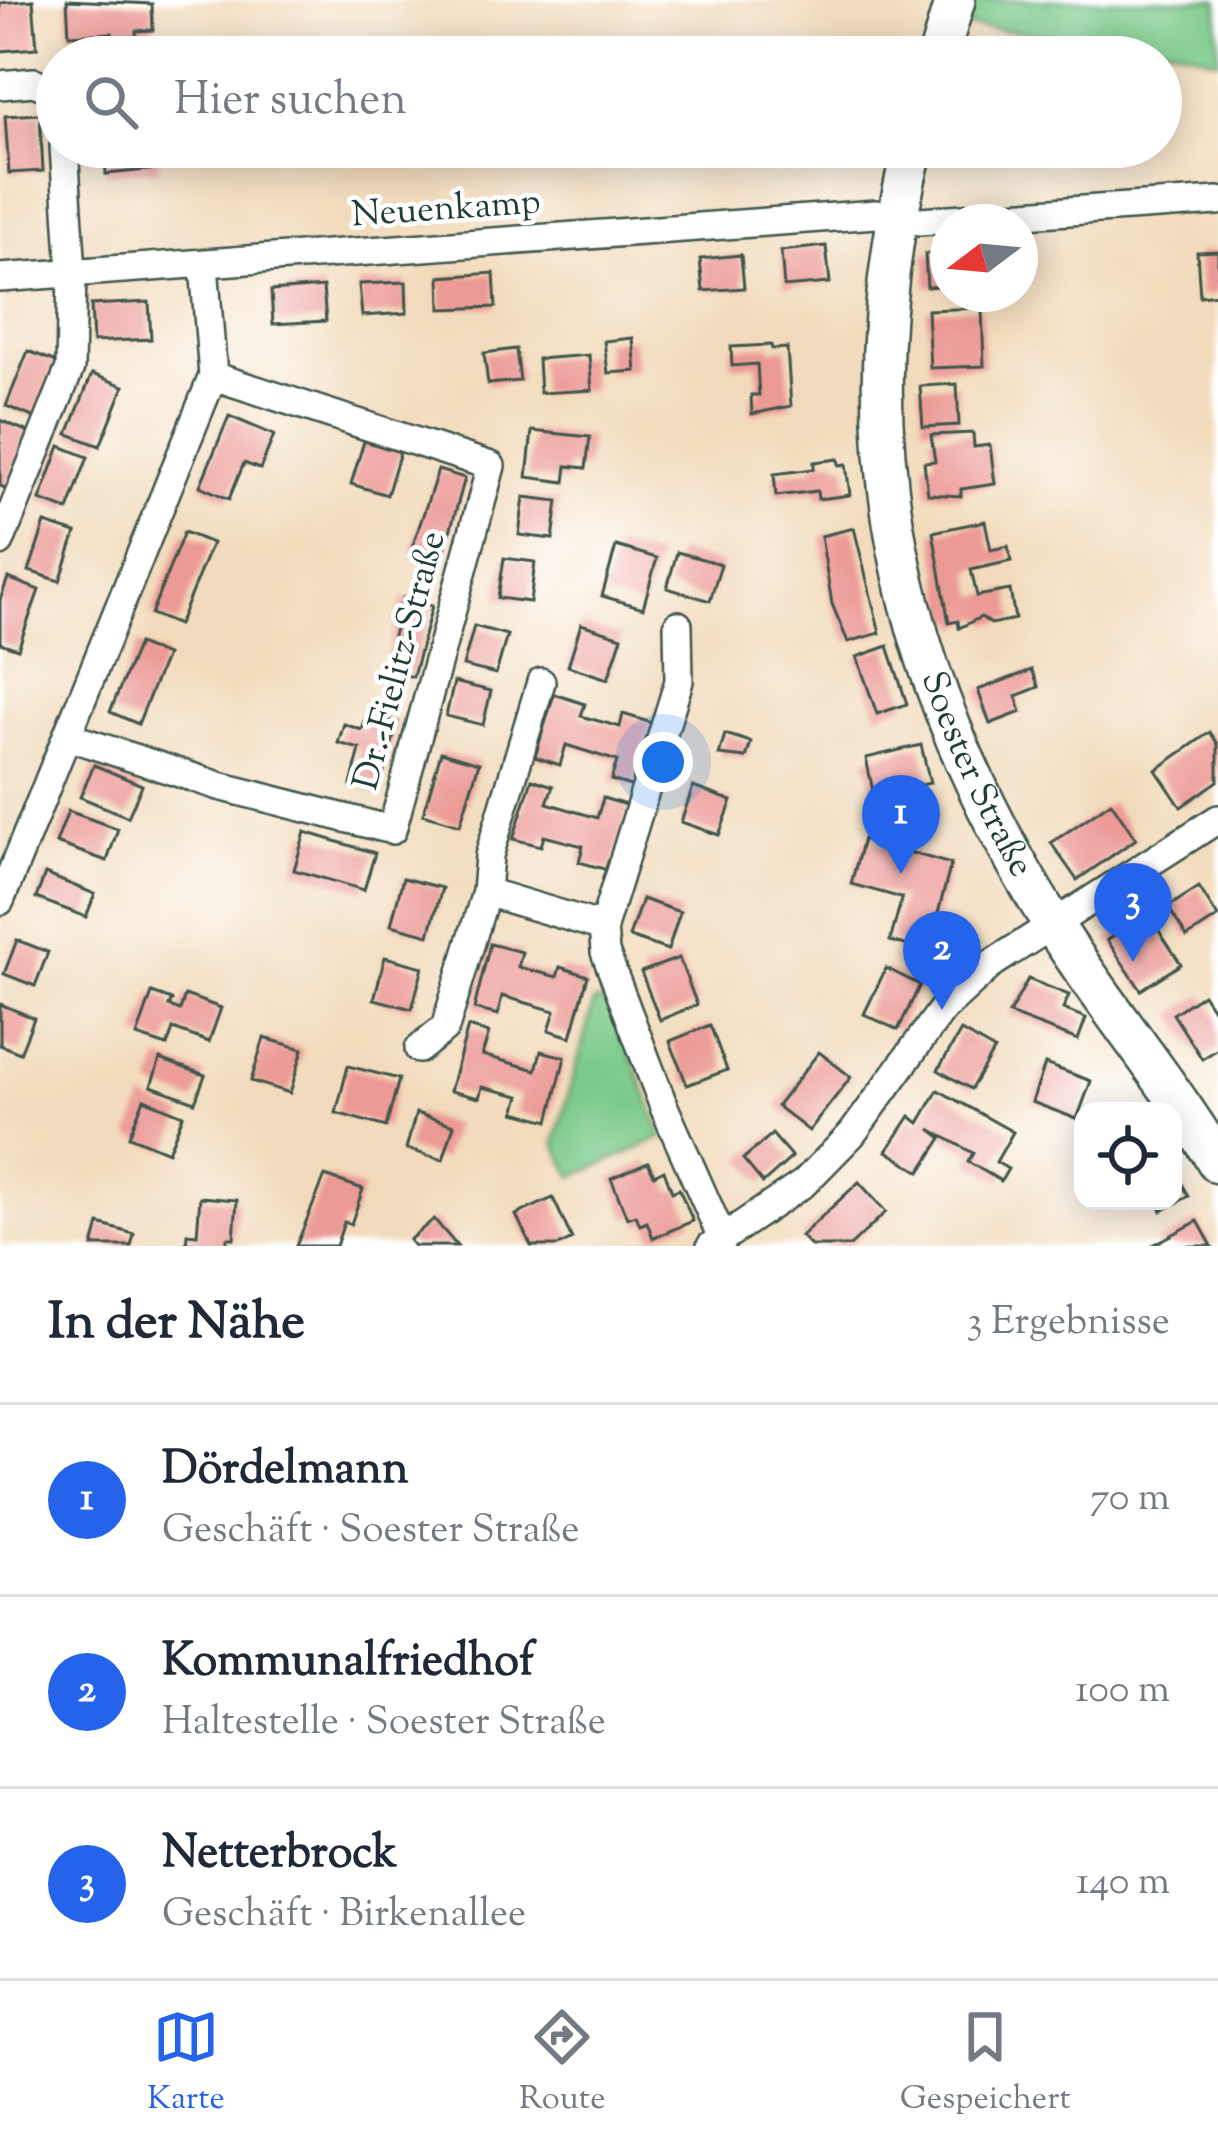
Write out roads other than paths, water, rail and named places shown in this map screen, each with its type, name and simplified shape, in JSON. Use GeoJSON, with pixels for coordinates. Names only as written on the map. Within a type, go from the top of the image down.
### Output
{"type":"FeatureCollection","features":[{"type":"Feature","properties":{"kind":"main road"},"geometry":{"type":"LineString","coordinates":[[945,36],[956,0]]}},
{"type":"Feature","properties":{"kind":"main road","name":"Soester Straße"},"geometry":{"type":"LineString","coordinates":[[908,168],[883,323],[881,399],[893,545],[943,709],[988,809],[1054,926],[1218,1163]]}},
{"type":"Feature","properties":{"kind":"street"},"geometry":{"type":"LineString","coordinates":[[0,85],[36,83]]}},
{"type":"Feature","properties":{"kind":"street"},"geometry":{"type":"LineString","coordinates":[[2,532],[70,368],[72,272],[65,168]]}},
{"type":"Feature","properties":{"kind":"street","name":"Neuenkamp"},"geometry":{"type":"LineString","coordinates":[[0,278],[876,214],[919,221],[1218,201]]}},
{"type":"Feature","properties":{"kind":"street"},"geometry":{"type":"LineString","coordinates":[[0,901],[213,376],[204,265]]}},
{"type":"Feature","properties":{"kind":"street","name":"Dr.-Fielitz-Straße"},"geometry":{"type":"LineString","coordinates":[[67,736],[219,786],[392,830],[491,466],[213,376]]}},
{"type":"Feature","properties":{"kind":"street"},"geometry":{"type":"LineString","coordinates":[[678,625],[679,681],[604,927],[605,952],[717,1243],[804,1183],[852,1134],[950,1001],[993,963],[1218,819]]}},
{"type":"Feature","properties":{"kind":"street"},"geometry":{"type":"LineString","coordinates":[[418,1049],[445,1028],[541,682]]}},
{"type":"Feature","properties":{"kind":"street"},"geometry":{"type":"LineString","coordinates":[[486,892],[604,927]]}},
{"type":"Feature","properties":{"kind":"place","name":"Dördelmann"},"geometry":{"type":"Point","coordinates":[901,874]}},
{"type":"Feature","properties":{"kind":"place","name":"Netterbrock"},"geometry":{"type":"Point","coordinates":[1133,962]}},
{"type":"Feature","properties":{"kind":"place","name":"Kommunalfriedhof"},"geometry":{"type":"Point","coordinates":[942,1010]}}]}
